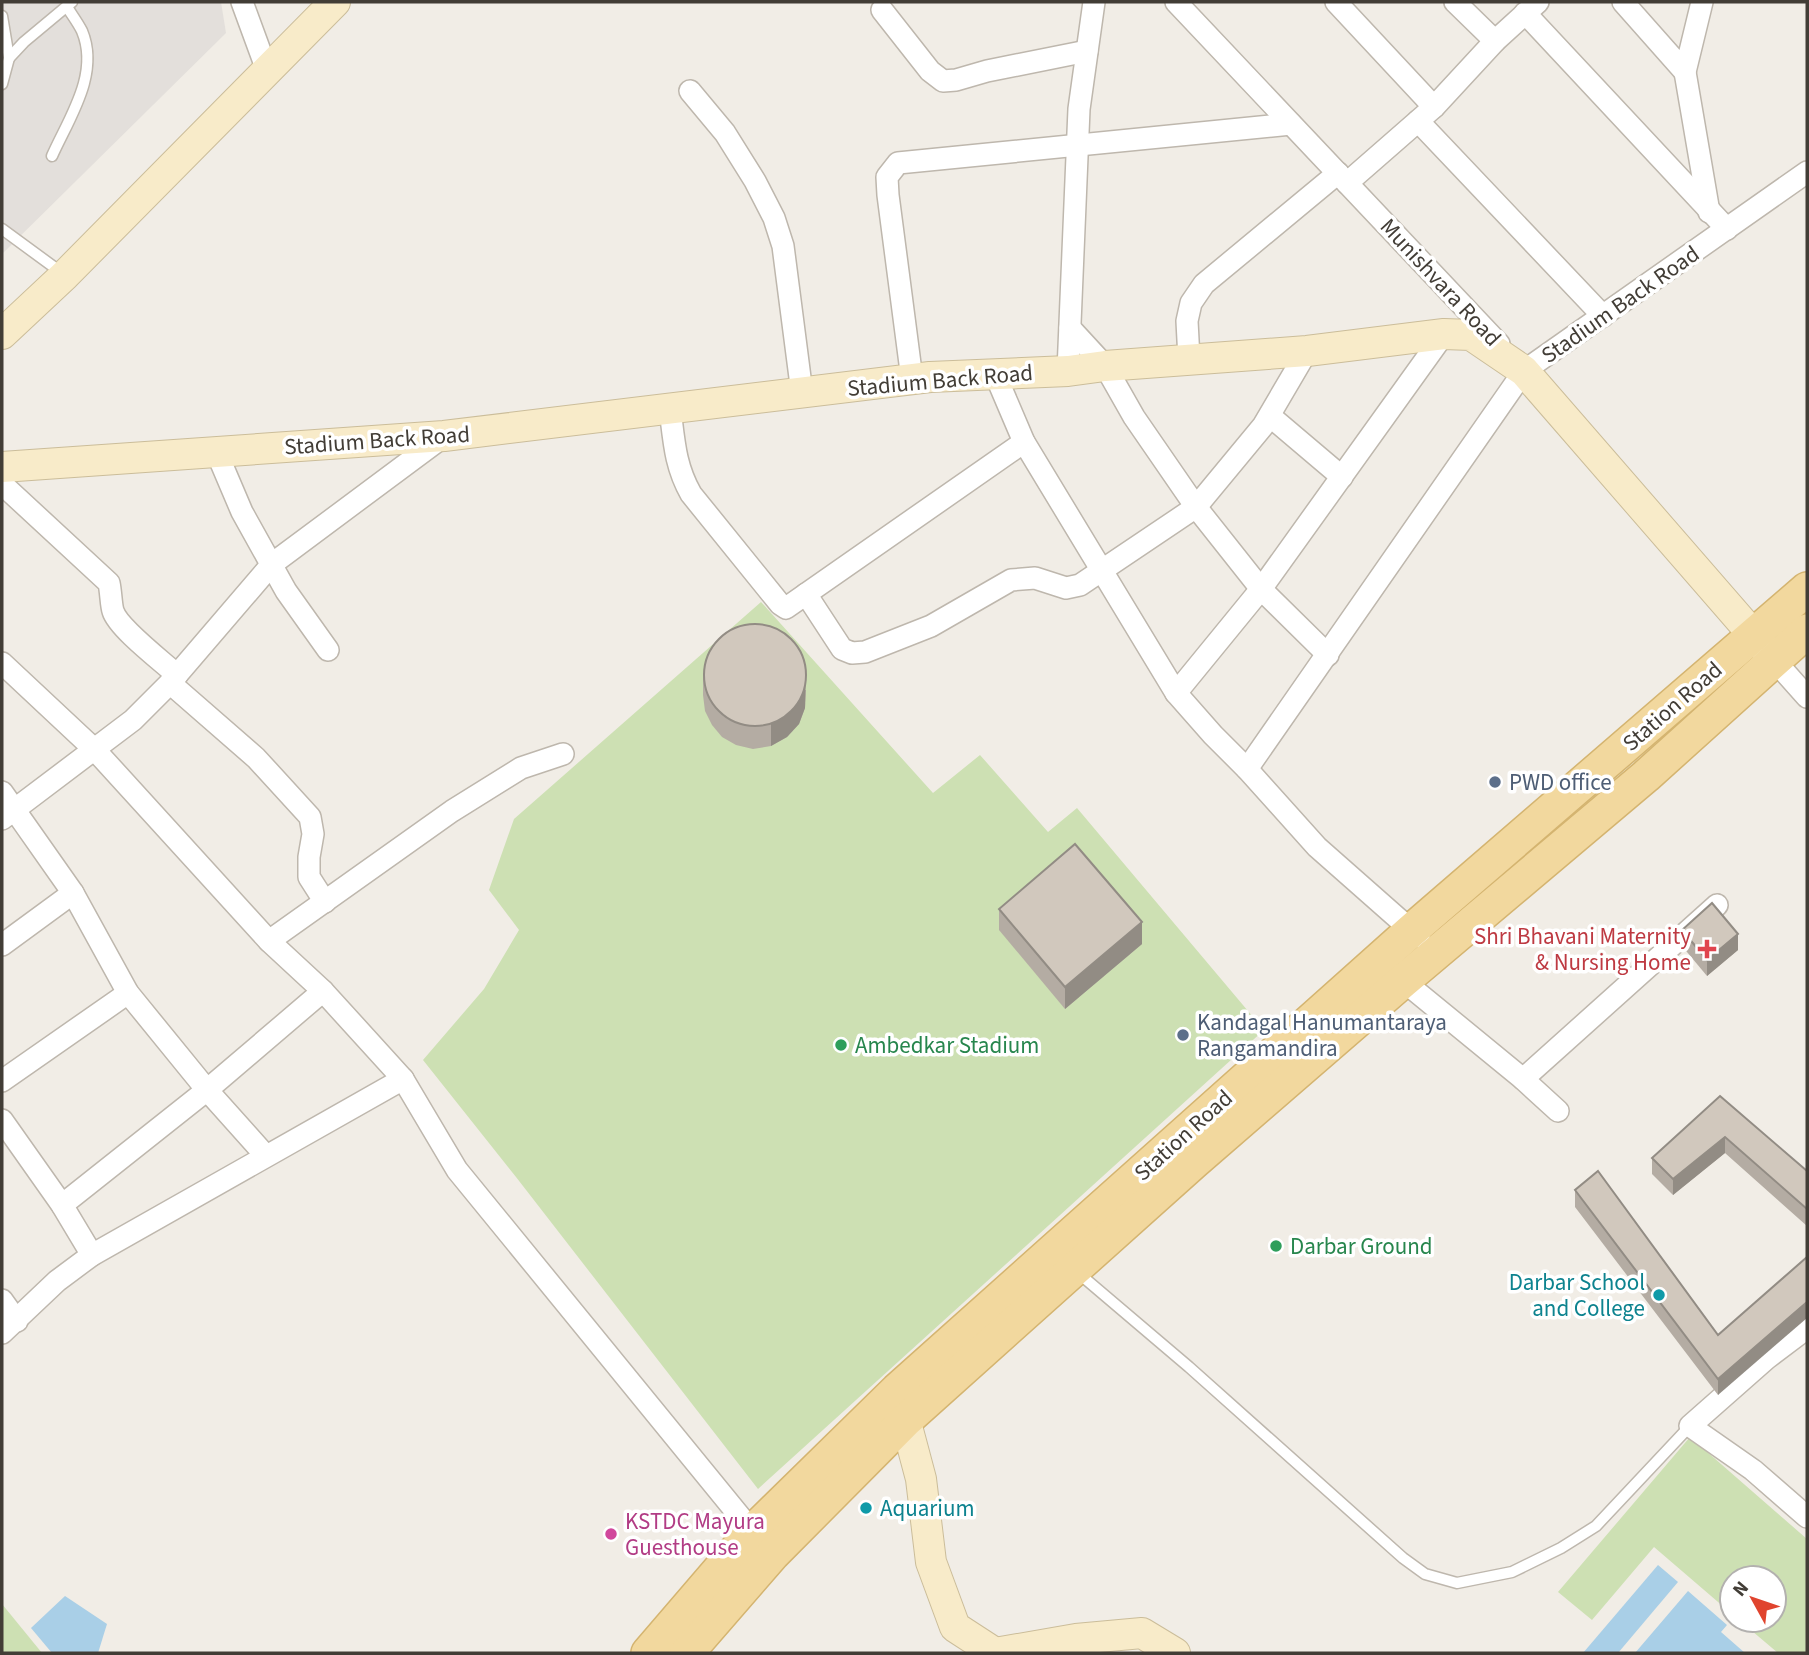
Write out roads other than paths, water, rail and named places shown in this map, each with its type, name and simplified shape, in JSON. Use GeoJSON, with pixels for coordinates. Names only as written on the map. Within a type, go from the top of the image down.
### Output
{"type":"FeatureCollection","features":[{"type":"Feature","properties":{"kind":"main road","name":"Station Road"},"geometry":{"type":"LineString","coordinates":[[902,1405],[1074,1270],[1391,970],[1412,930],[1807,589]]}},
{"type":"Feature","properties":{"kind":"main road","name":"Station Road"},"geometry":{"type":"LineString","coordinates":[[648,1653],[902,1405],[1391,970],[1436,953],[1646,776],[1807,631]]}},
{"type":"Feature","properties":{"kind":"main road","name":"Station Road"},"geometry":{"type":"LineString","coordinates":[[687,1653],[762,1544]]}},
{"type":"Feature","properties":{"kind":"street"},"geometry":{"type":"LineString","coordinates":[[242,2],[267,71]]}},
{"type":"Feature","properties":{"kind":"street"},"geometry":{"type":"LineString","coordinates":[[2,334],[65,275],[335,2]]}},
{"type":"Feature","properties":{"kind":"street"},"geometry":{"type":"LineString","coordinates":[[1068,371],[1076,147],[1094,2]]}},
{"type":"Feature","properties":{"kind":"street","name":"Munishvara Road"},"geometry":{"type":"LineString","coordinates":[[1176,2],[1524,371],[1807,697]]}},
{"type":"Feature","properties":{"kind":"street"},"geometry":{"type":"LineString","coordinates":[[1336,2],[1434,107]]}},
{"type":"Feature","properties":{"kind":"street"},"geometry":{"type":"LineString","coordinates":[[1455,2],[1495,41]]}},
{"type":"Feature","properties":{"kind":"street"},"geometry":{"type":"LineString","coordinates":[[1623,2],[1685,72]]}},
{"type":"Feature","properties":{"kind":"street"},"geometry":{"type":"LineString","coordinates":[[1702,2],[1685,72],[1709,209],[1709,241]]}},
{"type":"Feature","properties":{"kind":"street"},"geometry":{"type":"LineString","coordinates":[[1189,359],[1188,321],[1191,303],[1204,284],[1418,121],[1495,41],[1532,7],[1727,229]]}},
{"type":"Feature","properties":{"kind":"street"},"geometry":{"type":"LineString","coordinates":[[882,10],[930,71],[943,81],[1087,51]]}},
{"type":"Feature","properties":{"kind":"street"},"geometry":{"type":"LineString","coordinates":[[690,91],[725,133],[774,218],[783,246],[802,393]]}},
{"type":"Feature","properties":{"kind":"street"},"geometry":{"type":"LineString","coordinates":[[1418,121],[1603,316]]}},
{"type":"Feature","properties":{"kind":"street"},"geometry":{"type":"LineString","coordinates":[[912,379],[888,195],[887,177],[898,163],[1291,124]]}},
{"type":"Feature","properties":{"kind":"street","name":"Stadium Back Road"},"geometry":{"type":"LineString","coordinates":[[2,467],[444,436],[912,379],[1068,371],[1307,351],[1444,334],[1471,335],[1524,371],[1807,172]]}},
{"type":"Feature","properties":{"kind":"street"},"geometry":{"type":"LineString","coordinates":[[1070,328],[1105,366],[1134,417],[1196,507],[1261,589],[1328,654]]}},
{"type":"Feature","properties":{"kind":"street"},"geometry":{"type":"LineString","coordinates":[[1176,693],[1261,589],[1444,334]]}},
{"type":"Feature","properties":{"kind":"street"},"geometry":{"type":"LineString","coordinates":[[1414,337],[1416,374]]}},
{"type":"Feature","properties":{"kind":"street"},"geometry":{"type":"LineString","coordinates":[[806,594],[842,649],[852,653],[865,652],[931,626],[1011,580],[1035,578],[1066,588],[1080,585],[1196,507],[1270,416],[1307,351]]}},
{"type":"Feature","properties":{"kind":"street"},"geometry":{"type":"LineString","coordinates":[[1247,769],[1524,371]]}},
{"type":"Feature","properties":{"kind":"street"},"geometry":{"type":"LineString","coordinates":[[995,374],[1024,442],[1176,693],[1317,847],[1436,953]]}},
{"type":"Feature","properties":{"kind":"street"},"geometry":{"type":"LineString","coordinates":[[670,409],[678,465],[691,494],[786,608],[1024,442]]}},
{"type":"Feature","properties":{"kind":"street"},"geometry":{"type":"LineString","coordinates":[[1270,416],[1342,477]]}},
{"type":"Feature","properties":{"kind":"street"},"geometry":{"type":"LineString","coordinates":[[9,815],[133,720],[174,679],[272,564],[444,436]]}},
{"type":"Feature","properties":{"kind":"street"},"geometry":{"type":"LineString","coordinates":[[216,451],[242,512],[286,591],[328,650]]}},
{"type":"Feature","properties":{"kind":"street"},"geometry":{"type":"LineString","coordinates":[[2,484],[109,583],[113,598],[112,610],[122,625],[256,758],[310,817],[313,834],[309,877],[325,902]]}},
{"type":"Feature","properties":{"kind":"street"},"geometry":{"type":"LineString","coordinates":[[6,676],[95,750],[270,941],[323,991],[403,1079],[457,1170],[762,1544]]}},
{"type":"Feature","properties":{"kind":"street"},"geometry":{"type":"LineString","coordinates":[[270,941],[452,811],[522,768],[563,754]]}},
{"type":"Feature","properties":{"kind":"street"},"geometry":{"type":"LineString","coordinates":[[2,792],[9,815],[74,893],[128,993],[207,1090],[266,1156]]}},
{"type":"Feature","properties":{"kind":"street"},"geometry":{"type":"LineString","coordinates":[[2,945],[74,893]]}},
{"type":"Feature","properties":{"kind":"street"},"geometry":{"type":"LineString","coordinates":[[1523,1079],[1717,905]]}},
{"type":"Feature","properties":{"kind":"street"},"geometry":{"type":"LineString","coordinates":[[1391,970],[1558,1111]]}},
{"type":"Feature","properties":{"kind":"street"},"geometry":{"type":"LineString","coordinates":[[62,1205],[207,1090],[323,991]]}},
{"type":"Feature","properties":{"kind":"street"},"geometry":{"type":"LineString","coordinates":[[2,1081],[128,993]]}},
{"type":"Feature","properties":{"kind":"street"},"geometry":{"type":"LineString","coordinates":[[2,1300],[9,1327],[57,1281],[92,1255],[403,1079]]}},
{"type":"Feature","properties":{"kind":"street"},"geometry":{"type":"LineString","coordinates":[[2,1120],[62,1205],[92,1255]]}},
{"type":"Feature","properties":{"kind":"street"},"geometry":{"type":"LineString","coordinates":[[1807,1328],[1766,1359],[1690,1426],[1753,1470],[1807,1517]]}},
{"type":"Feature","properties":{"kind":"street"},"geometry":{"type":"LineString","coordinates":[[902,1405],[921,1479],[931,1562],[955,1627],[995,1653],[1076,1639],[1142,1633],[1175,1653]]}},
{"type":"Feature","properties":{"kind":"lane"},"geometry":{"type":"LineString","coordinates":[[9,58],[24,42],[70,5],[84,37],[88,69],[83,88],[52,156]]}},
{"type":"Feature","properties":{"kind":"lane"},"geometry":{"type":"LineString","coordinates":[[2,16],[9,58],[2,84]]}},
{"type":"Feature","properties":{"kind":"lane"},"geometry":{"type":"LineString","coordinates":[[2,229],[65,275]]}},
{"type":"Feature","properties":{"kind":"lane"},"geometry":{"type":"LineString","coordinates":[[1074,1270],[1189,1367],[1403,1558],[1425,1574],[1457,1583],[1512,1572],[1561,1548],[1596,1526],[1690,1426]]}},
{"type":"Feature","properties":{"kind":"water"},"geometry":{"type":"Polygon","coordinates":[[[1658,1565],[1678,1582],[1618,1653],[1583,1653],[1658,1565]]]}},
{"type":"Feature","properties":{"kind":"water"},"geometry":{"type":"Polygon","coordinates":[[[1688,1591],[1718,1617],[1718,1634],[1723,1634],[1745,1653],[1635,1653],[1688,1591]]]}},
{"type":"Feature","properties":{"kind":"water"},"geometry":{"type":"Polygon","coordinates":[[[65,1596],[107,1624],[98,1653],[52,1653],[31,1628],[65,1596]]]}},
{"type":"Feature","properties":{"kind":"place","name":"PWD office"},"geometry":{"type":"Point","coordinates":[1495,782]}},
{"type":"Feature","properties":{"kind":"place","name":"Shri Bhavani Maternity & Nursing Home"},"geometry":{"type":"Point","coordinates":[1707,949]}},
{"type":"Feature","properties":{"kind":"place","name":"Kandagal Hanumantaraya Rangamandira"},"geometry":{"type":"Point","coordinates":[1183,1035]}},
{"type":"Feature","properties":{"kind":"place","name":"Ambedkar Stadium"},"geometry":{"type":"Point","coordinates":[841,1045]}},
{"type":"Feature","properties":{"kind":"place","name":"Darbar Ground"},"geometry":{"type":"Point","coordinates":[1276,1246]}},
{"type":"Feature","properties":{"kind":"place","name":"Darbar School and College"},"geometry":{"type":"Point","coordinates":[1659,1295]}},
{"type":"Feature","properties":{"kind":"place","name":"Aquarium"},"geometry":{"type":"Point","coordinates":[866,1508]}},
{"type":"Feature","properties":{"kind":"place","name":"KSTDC Mayura Guesthouse"},"geometry":{"type":"Point","coordinates":[611,1534]}}]}
